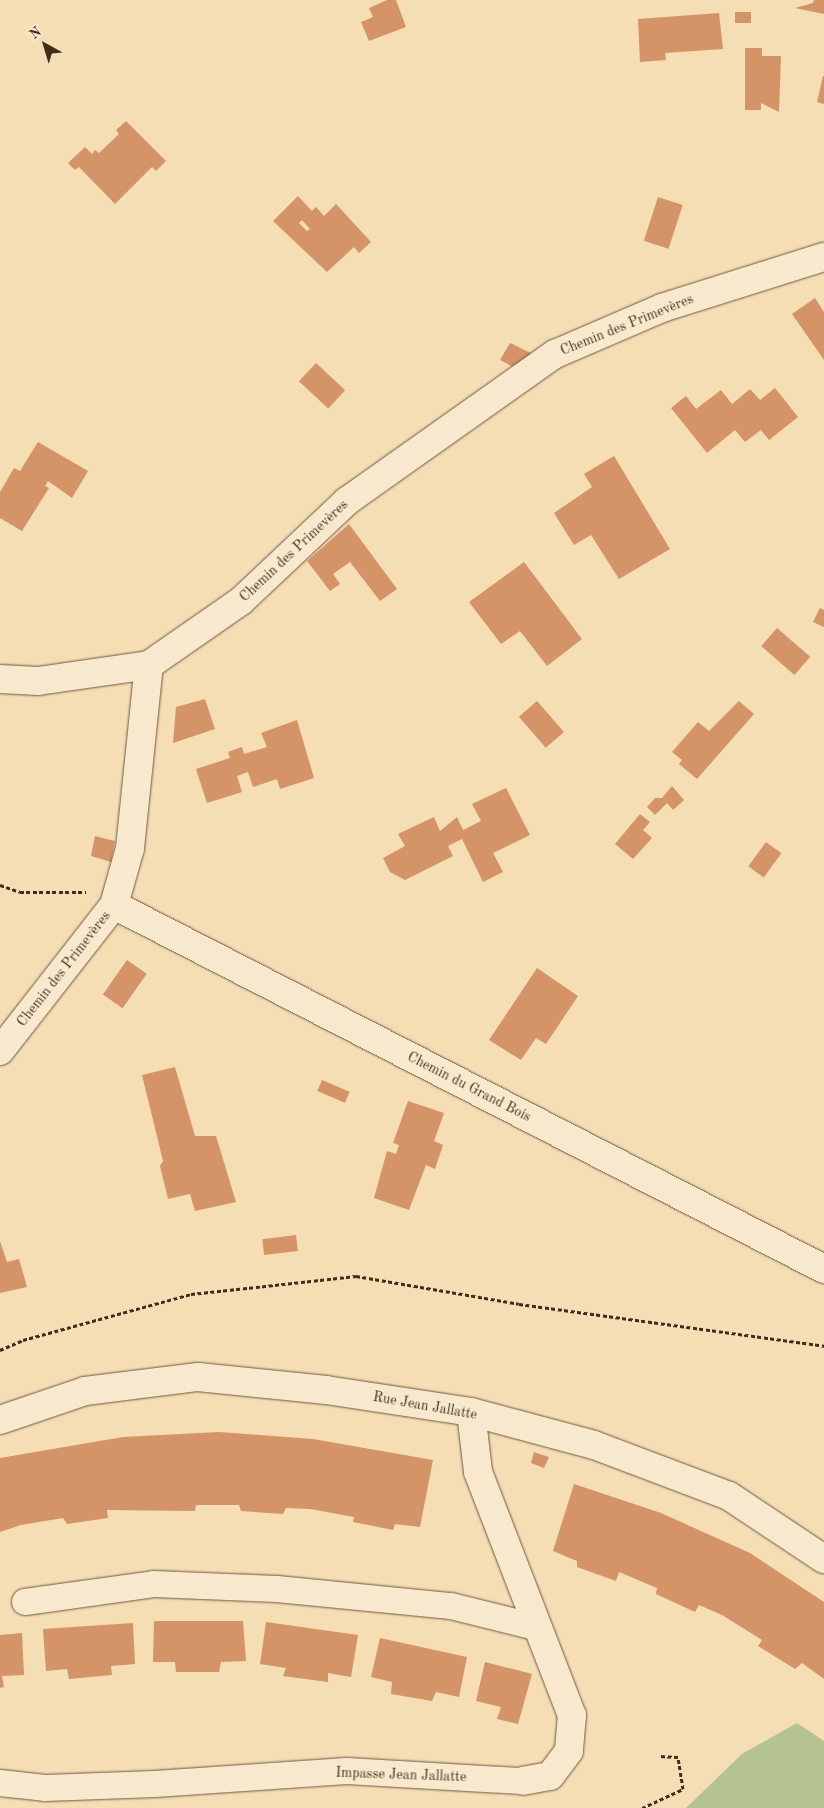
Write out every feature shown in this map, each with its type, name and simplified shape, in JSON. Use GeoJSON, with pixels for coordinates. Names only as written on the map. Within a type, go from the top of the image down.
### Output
{"type":"FeatureCollection","features":[{"type":"Feature","properties":{"kind":"street","name":"Chemin des Primevères"},"geometry":{"type":"LineString","coordinates":[[0,1051],[114,905],[130,848],[149,665],[241,601],[347,501],[555,354],[662,308],[824,257]]}},
{"type":"Feature","properties":{"kind":"street"},"geometry":{"type":"LineString","coordinates":[[0,679],[38,681],[149,665]]}},
{"type":"Feature","properties":{"kind":"street","name":"Chemin du Grand Bois"},"geometry":{"type":"LineString","coordinates":[[114,905],[824,1269]]}},
{"type":"Feature","properties":{"kind":"street","name":"Rue Jean Jallatte"},"geometry":{"type":"LineString","coordinates":[[0,1420],[85,1391],[198,1377],[326,1390],[471,1412],[594,1445],[729,1496],[824,1559]]}},
{"type":"Feature","properties":{"kind":"street","name":"Impasse Jean Jallatte"},"geometry":{"type":"LineString","coordinates":[[0,1783],[45,1788],[145,1785],[347,1771],[523,1781],[550,1776],[569,1751],[572,1715],[536,1627],[478,1472],[471,1412]]}},
{"type":"Feature","properties":{"kind":"street"},"geometry":{"type":"LineString","coordinates":[[25,1602],[154,1584],[277,1589],[451,1606],[536,1627]]}},
{"type":"Feature","properties":{"kind":"path"},"geometry":{"type":"LineString","coordinates":[[0,885],[20,892],[93,892],[114,905]]}},
{"type":"Feature","properties":{"kind":"path"},"geometry":{"type":"LineString","coordinates":[[0,1350],[23,1340],[191,1294],[356,1276],[519,1304],[824,1346]]}},
{"type":"Feature","properties":{"kind":"path"},"geometry":{"type":"LineString","coordinates":[[642,1808],[683,1789],[678,1757],[659,1756]]}},
{"type":"Feature","properties":{"kind":"green space"},"geometry":{"type":"Polygon","coordinates":[[[797,1723],[824,1741],[824,1808],[686,1808],[742,1754],[797,1723]]]}},
{"type":"Feature","properties":{"kind":"building"},"geometry":{"type":"Polygon","coordinates":[[[387,0],[396,0],[406,27],[369,41],[361,22],[373,17],[369,8],[387,0]]]}},
{"type":"Feature","properties":{"kind":"building"},"geometry":{"type":"Polygon","coordinates":[[[814,0],[824,0],[824,14],[795,8],[813,3],[814,0]]]}},
{"type":"Feature","properties":{"kind":"building"},"geometry":{"type":"Polygon","coordinates":[[[735,12],[751,12],[751,23],[735,23],[735,12]]]}},
{"type":"Feature","properties":{"kind":"building"},"geometry":{"type":"Polygon","coordinates":[[[719,13],[723,49],[665,53],[666,60],[640,62],[638,19],[719,13]]]}},
{"type":"Feature","properties":{"kind":"building"},"geometry":{"type":"Polygon","coordinates":[[[745,48],[762,48],[762,56],[781,56],[779,112],[761,103],[761,110],[745,110],[745,48]]]}},
{"type":"Feature","properties":{"kind":"building"},"geometry":{"type":"Polygon","coordinates":[[[824,76],[824,104],[817,102],[824,76]]]}},
{"type":"Feature","properties":{"kind":"building"},"geometry":{"type":"Polygon","coordinates":[[[126,121],[166,161],[156,171],[152,167],[115,204],[79,167],[75,170],[68,163],[85,147],[92,154],[95,150],[99,153],[119,134],[116,130],[126,121]]]}},
{"type":"Feature","properties":{"kind":"building"},"geometry":{"type":"Polygon","coordinates":[[[298,196],[312,211],[316,207],[324,216],[336,204],[371,242],[359,253],[354,247],[327,272],[273,221],[298,196]],[[302,220],[299,223],[307,231],[310,229],[302,220]]]}},
{"type":"Feature","properties":{"kind":"building"},"geometry":{"type":"Polygon","coordinates":[[[658,197],[683,205],[669,249],[644,241],[658,197]]]}},
{"type":"Feature","properties":{"kind":"building"},"geometry":{"type":"Polygon","coordinates":[[[815,298],[824,312],[824,360],[792,314],[815,298]]]}},
{"type":"Feature","properties":{"kind":"building"},"geometry":{"type":"Polygon","coordinates":[[[510,343],[531,353],[515,368],[500,360],[510,343]]]}},
{"type":"Feature","properties":{"kind":"building"},"geometry":{"type":"Polygon","coordinates":[[[316,363],[345,390],[328,409],[299,381],[316,363]]]}},
{"type":"Feature","properties":{"kind":"building"},"geometry":{"type":"Polygon","coordinates":[[[775,388],[798,417],[769,440],[761,430],[745,442],[735,430],[707,453],[671,408],[686,396],[696,409],[721,390],[732,404],[750,389],[760,400],[775,388]]]}},
{"type":"Feature","properties":{"kind":"building"},"geometry":{"type":"Polygon","coordinates":[[[38,442],[88,471],[72,498],[48,481],[45,486],[49,488],[22,531],[0,518],[0,492],[14,468],[20,471],[38,442]]]}},
{"type":"Feature","properties":{"kind":"building"},"geometry":{"type":"Polygon","coordinates":[[[614,456],[670,549],[619,579],[591,535],[574,545],[554,513],[592,487],[584,474],[614,456]]]}},
{"type":"Feature","properties":{"kind":"building"},"geometry":{"type":"Polygon","coordinates":[[[349,524],[397,589],[380,601],[350,562],[333,574],[340,584],[330,591],[307,561],[349,524]]]}},
{"type":"Feature","properties":{"kind":"building"},"geometry":{"type":"Polygon","coordinates":[[[524,562],[582,639],[547,666],[520,631],[501,644],[469,602],[524,562]]]}},
{"type":"Feature","properties":{"kind":"building"},"geometry":{"type":"Polygon","coordinates":[[[820,608],[824,610],[824,627],[813,622],[820,608]]]}},
{"type":"Feature","properties":{"kind":"building"},"geometry":{"type":"Polygon","coordinates":[[[777,628],[810,657],[794,675],[761,646],[777,628]]]}},
{"type":"Feature","properties":{"kind":"building"},"geometry":{"type":"Polygon","coordinates":[[[205,699],[215,729],[173,743],[176,707],[205,699]]]}},
{"type":"Feature","properties":{"kind":"building"},"geometry":{"type":"Polygon","coordinates":[[[537,701],[564,732],[546,748],[519,717],[537,701]]]}},
{"type":"Feature","properties":{"kind":"building"},"geometry":{"type":"Polygon","coordinates":[[[739,701],[754,714],[697,779],[679,764],[682,760],[672,752],[698,722],[709,731],[739,701]]]}},
{"type":"Feature","properties":{"kind":"building"},"geometry":{"type":"Polygon","coordinates":[[[297,720],[314,778],[280,789],[277,779],[253,787],[248,772],[237,776],[242,792],[207,803],[196,769],[230,758],[228,752],[242,747],[244,754],[267,747],[261,733],[297,720]]]}},
{"type":"Feature","properties":{"kind":"building"},"geometry":{"type":"Polygon","coordinates":[[[672,786],[684,800],[673,810],[667,803],[655,815],[647,807],[655,798],[662,798],[672,786]]]}},
{"type":"Feature","properties":{"kind":"building"},"geometry":{"type":"Polygon","coordinates":[[[506,788],[530,835],[493,853],[503,872],[483,882],[462,839],[448,846],[453,856],[405,880],[390,872],[383,858],[405,846],[398,834],[434,817],[440,831],[457,817],[463,830],[481,821],[472,804],[506,788]]]}},
{"type":"Feature","properties":{"kind":"building"},"geometry":{"type":"Polygon","coordinates":[[[640,814],[650,822],[643,830],[652,838],[633,859],[615,844],[640,814]]]}},
{"type":"Feature","properties":{"kind":"building"},"geometry":{"type":"Polygon","coordinates":[[[95,836],[115,841],[111,862],[91,856],[95,836]]]}},
{"type":"Feature","properties":{"kind":"building"},"geometry":{"type":"Polygon","coordinates":[[[766,842],[781,853],[764,877],[748,866],[766,842]]]}},
{"type":"Feature","properties":{"kind":"building"},"geometry":{"type":"Polygon","coordinates":[[[127,960],[147,974],[123,1008],[103,994],[127,960]]]}},
{"type":"Feature","properties":{"kind":"building"},"geometry":{"type":"Polygon","coordinates":[[[537,968],[578,996],[546,1044],[536,1038],[521,1060],[489,1040],[537,968]]]}},
{"type":"Feature","properties":{"kind":"building"},"geometry":{"type":"Polygon","coordinates":[[[175,1067],[195,1136],[216,1136],[236,1202],[195,1211],[190,1194],[168,1199],[160,1166],[163,1161],[142,1075],[175,1067]]]}},
{"type":"Feature","properties":{"kind":"building"},"geometry":{"type":"Polygon","coordinates":[[[322,1080],[350,1092],[345,1103],[317,1091],[322,1080]]]}},
{"type":"Feature","properties":{"kind":"building"},"geometry":{"type":"Polygon","coordinates":[[[408,1101],[444,1113],[434,1141],[443,1145],[435,1169],[426,1165],[409,1210],[374,1198],[387,1151],[396,1154],[399,1145],[393,1143],[408,1101]]]}},
{"type":"Feature","properties":{"kind":"building"},"geometry":{"type":"Polygon","coordinates":[[[296,1235],[298,1251],[264,1255],[262,1239],[296,1235]]]}},
{"type":"Feature","properties":{"kind":"building"},"geometry":{"type":"Polygon","coordinates":[[[0,1241],[7,1262],[19,1259],[27,1287],[0,1293],[0,1241]]]}},
{"type":"Feature","properties":{"kind":"building"},"geometry":{"type":"Polygon","coordinates":[[[219,1432],[313,1439],[433,1460],[420,1527],[395,1524],[393,1530],[353,1522],[354,1517],[310,1509],[286,1508],[283,1514],[241,1511],[239,1505],[196,1505],[195,1511],[107,1510],[108,1518],[67,1524],[63,1518],[21,1525],[0,1532],[0,1458],[123,1437],[219,1432]]]}},
{"type":"Feature","properties":{"kind":"building"},"geometry":{"type":"Polygon","coordinates":[[[534,1452],[549,1457],[544,1468],[531,1463],[534,1452]]]}},
{"type":"Feature","properties":{"kind":"building"},"geometry":{"type":"Polygon","coordinates":[[[574,1484],[661,1513],[750,1553],[824,1602],[824,1679],[802,1663],[795,1669],[758,1646],[762,1640],[722,1615],[699,1605],[695,1612],[656,1594],[657,1588],[619,1572],[616,1581],[577,1567],[577,1561],[553,1551],[574,1484]]]}},
{"type":"Feature","properties":{"kind":"building"},"geometry":{"type":"Polygon","coordinates":[[[154,1621],[243,1621],[246,1661],[221,1662],[219,1672],[176,1672],[175,1662],[153,1662],[154,1621]]]}},
{"type":"Feature","properties":{"kind":"building"},"geometry":{"type":"Polygon","coordinates":[[[266,1622],[358,1635],[351,1677],[328,1673],[328,1682],[283,1676],[286,1668],[260,1664],[266,1622]]]}},
{"type":"Feature","properties":{"kind":"building"},"geometry":{"type":"Polygon","coordinates":[[[133,1623],[135,1664],[111,1666],[112,1675],[69,1679],[67,1669],[46,1671],[43,1629],[133,1623]]]}},
{"type":"Feature","properties":{"kind":"building"},"geometry":{"type":"Polygon","coordinates":[[[22,1633],[24,1675],[2,1676],[4,1687],[0,1688],[0,1635],[22,1633]]]}},
{"type":"Feature","properties":{"kind":"building"},"geometry":{"type":"Polygon","coordinates":[[[380,1638],[467,1657],[459,1697],[436,1692],[432,1701],[391,1694],[392,1682],[371,1677],[380,1638]]]}},
{"type":"Feature","properties":{"kind":"building"},"geometry":{"type":"Polygon","coordinates":[[[485,1662],[532,1674],[518,1724],[497,1719],[501,1707],[476,1701],[485,1662]]]}}]}
